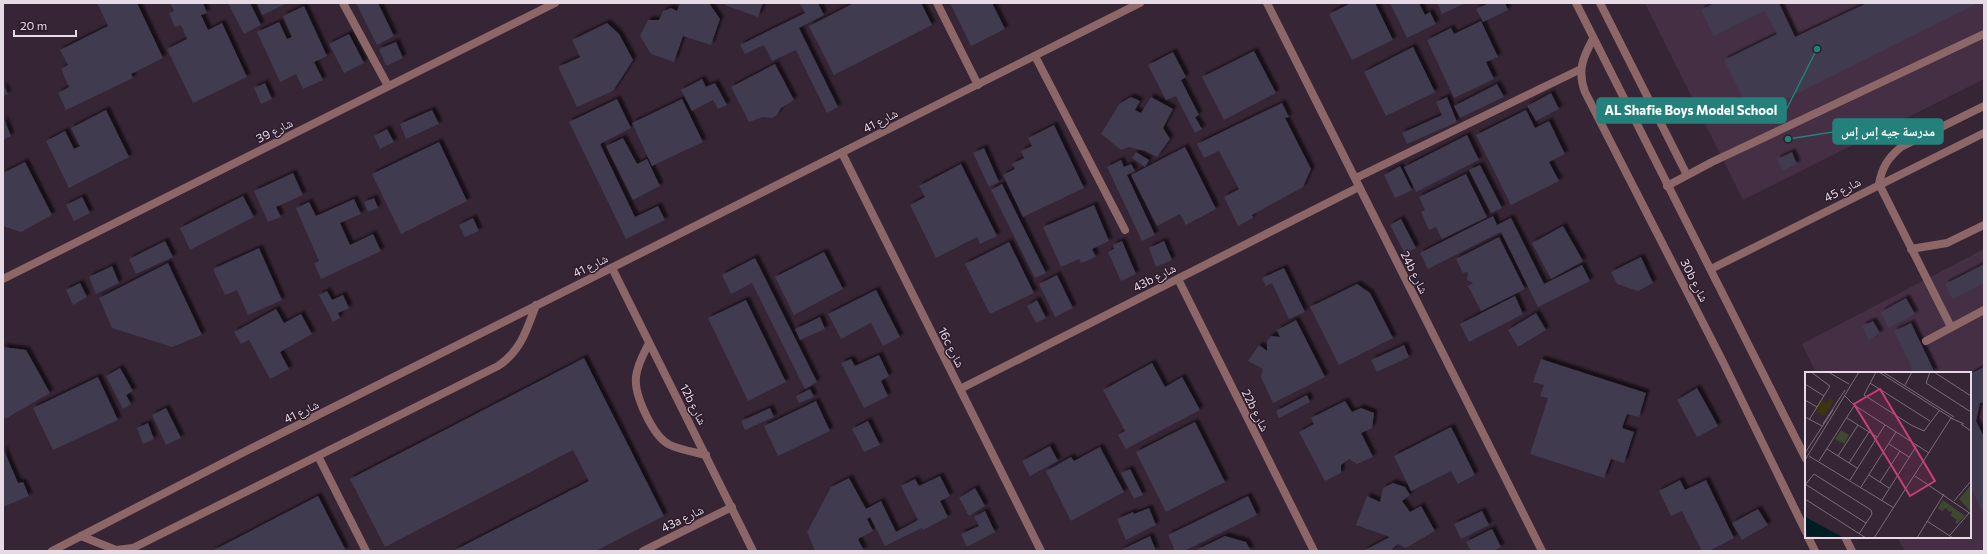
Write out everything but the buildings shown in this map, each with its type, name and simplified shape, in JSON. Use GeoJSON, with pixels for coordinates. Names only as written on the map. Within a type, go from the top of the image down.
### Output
{"type":"FeatureCollection","features":[{"type":"Feature","properties":{"kind":"street"},"geometry":{"type":"LineString","coordinates":[[343,3],[388,86]]}},
{"type":"Feature","properties":{"kind":"street","name":"شارع 39"},"geometry":{"type":"LineString","coordinates":[[3,279],[555,3]]}},
{"type":"Feature","properties":{"kind":"street"},"geometry":{"type":"LineString","coordinates":[[937,3],[978,85]]}},
{"type":"Feature","properties":{"kind":"street","name":"شارع 41"},"geometry":{"type":"LineString","coordinates":[[52,551],[536,305],[1140,3]]}},
{"type":"Feature","properties":{"kind":"street","name":"24b شارع"},"geometry":{"type":"LineString","coordinates":[[1267,3],[1542,551]]}},
{"type":"Feature","properties":{"kind":"street","name":"30b شارع"},"geometry":{"type":"LineString","coordinates":[[1576,3],[1805,457]]}},
{"type":"Feature","properties":{"kind":"street"},"geometry":{"type":"LineString","coordinates":[[1600,3],[1687,175]]}},
{"type":"Feature","properties":{"kind":"street"},"geometry":{"type":"LineString","coordinates":[[1667,186],[1687,175],[1984,34]]}},
{"type":"Feature","properties":{"kind":"street","name":"30b شارع"},"geometry":{"type":"LineString","coordinates":[[1594,39],[1582,62],[1581,83],[1723,362],[1805,530]]}},
{"type":"Feature","properties":{"kind":"street"},"geometry":{"type":"LineString","coordinates":[[1035,56],[1125,230]]}},
{"type":"Feature","properties":{"kind":"street"},"geometry":{"type":"LineString","coordinates":[[1356,178],[1581,69]]}},
{"type":"Feature","properties":{"kind":"street"},"geometry":{"type":"LineString","coordinates":[[1951,327],[1879,184],[1882,170],[1890,156],[1901,147],[1984,106]]}},
{"type":"Feature","properties":{"kind":"street","name":"شارع 45"},"geometry":{"type":"LineString","coordinates":[[1711,269],[1984,133]]}},
{"type":"Feature","properties":{"kind":"street","name":"16c شارع"},"geometry":{"type":"LineString","coordinates":[[842,153],[1041,551]]}},
{"type":"Feature","properties":{"kind":"street","name":"43b شارع"},"geometry":{"type":"LineString","coordinates":[[960,389],[1360,187]]}},
{"type":"Feature","properties":{"kind":"street"},"geometry":{"type":"LineString","coordinates":[[1911,249],[1947,243],[1984,225]]}},
{"type":"Feature","properties":{"kind":"street","name":"12b شارع"},"geometry":{"type":"LineString","coordinates":[[612,268],[754,551]]}},
{"type":"Feature","properties":{"kind":"street","name":"22b شارع"},"geometry":{"type":"LineString","coordinates":[[1178,279],[1314,551]]}},
{"type":"Feature","properties":{"kind":"street"},"geometry":{"type":"LineString","coordinates":[[81,536],[112,549],[124,550],[133,548],[506,361],[514,354],[524,338],[536,305]]}},
{"type":"Feature","properties":{"kind":"street"},"geometry":{"type":"LineString","coordinates":[[1926,341],[1984,310]]}},
{"type":"Feature","properties":{"kind":"street"},"geometry":{"type":"LineString","coordinates":[[649,343],[637,372],[636,385],[637,392],[654,429],[664,441],[670,445],[706,455]]}},
{"type":"Feature","properties":{"kind":"street"},"geometry":{"type":"LineString","coordinates":[[318,456],[366,551]]}},
{"type":"Feature","properties":{"kind":"street","name":"43a شارع"},"geometry":{"type":"LineString","coordinates":[[643,551],[732,507]]}},
{"type":"Feature","properties":{"kind":"street"},"geometry":{"type":"LineString","coordinates":[[1808,538],[1815,551]]}},
{"type":"Feature","properties":{"kind":"street"},"geometry":{"type":"LineString","coordinates":[[1846,538],[1852,551]]}},
{"type":"Feature","properties":{"kind":"shaded area"},"geometry":{"type":"Polygon","coordinates":[[[1645,3],[1984,3],[1984,79],[1743,200],[1645,3]]]}},
{"type":"Feature","properties":{"kind":"shaded area"},"geometry":{"type":"Polygon","coordinates":[[[1984,249],[1984,551],[1905,551],[1898,538],[1971,538],[1971,372],[1816,372],[1802,344],[1984,249]]]}},
{"type":"Feature","properties":{"kind":"place","name":"AL Shafie Boys Model School"},"geometry":{"type":"Point","coordinates":[1817,49]}},
{"type":"Feature","properties":{"kind":"place","name":"مدرسة جيه إس إس"},"geometry":{"type":"Point","coordinates":[1788,139]}}]}
